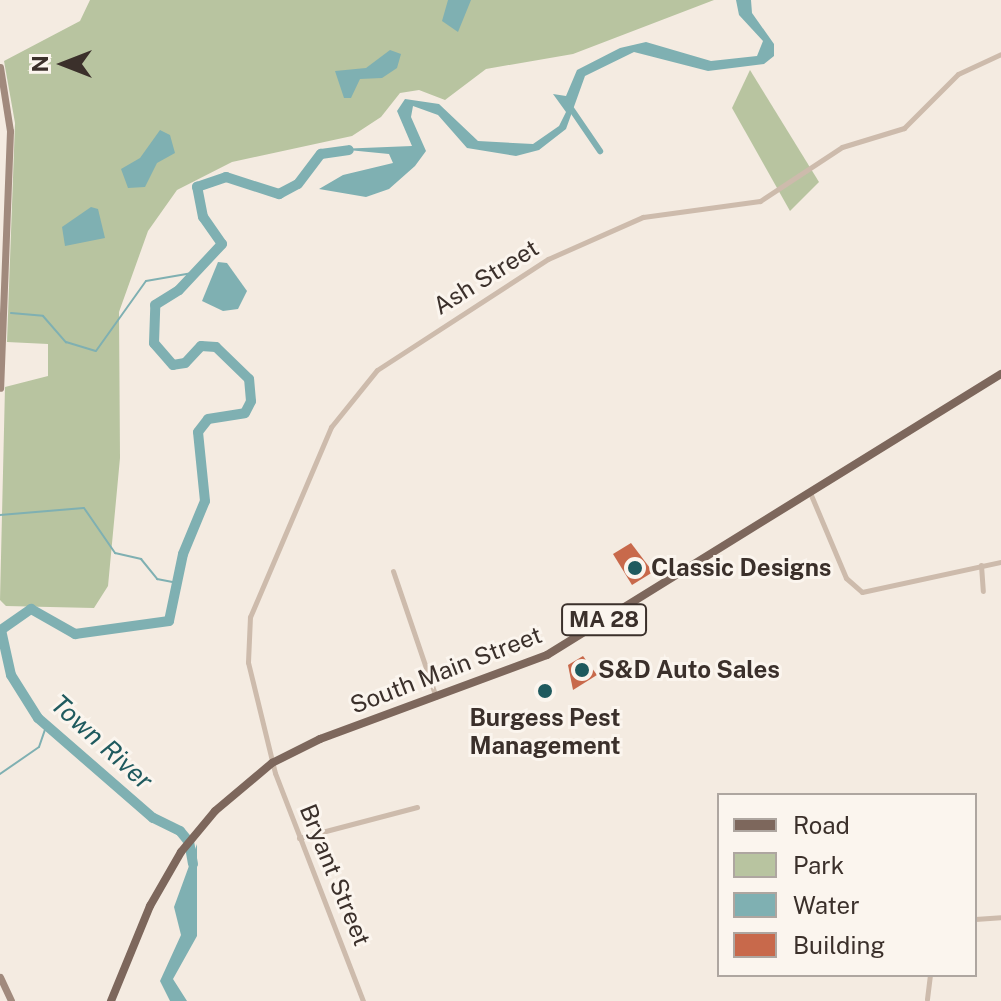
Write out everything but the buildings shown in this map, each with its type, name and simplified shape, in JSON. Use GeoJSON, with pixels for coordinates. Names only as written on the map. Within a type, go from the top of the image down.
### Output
{"type":"FeatureCollection","features":[{"type":"Feature","properties":{"kind":"main road"},"geometry":{"type":"LineString","coordinates":[[0,67],[10,131],[0,388]]}},
{"type":"Feature","properties":{"kind":"main road","name":"South Main Street"},"geometry":{"type":"LineString","coordinates":[[111,1001],[150,906],[181,852],[196,833],[272,763],[320,739],[547,655],[811,495],[1001,374]]}},
{"type":"Feature","properties":{"kind":"main road"},"geometry":{"type":"LineString","coordinates":[[0,977],[11,1001]]}},
{"type":"Feature","properties":{"kind":"street","name":"Ash Street"},"geometry":{"type":"LineString","coordinates":[[272,763],[271,737],[248,662],[250,617],[318,451],[362,383],[548,259],[643,217],[760,201],[842,147],[904,128],[958,74],[1001,54]]}},
{"type":"Feature","properties":{"kind":"street"},"geometry":{"type":"LineString","coordinates":[[811,495],[846,578],[862,592],[1001,562]]}},
{"type":"Feature","properties":{"kind":"street"},"geometry":{"type":"LineString","coordinates":[[981,565],[983,591]]}},
{"type":"Feature","properties":{"kind":"street"},"geometry":{"type":"LineString","coordinates":[[393,571],[436,698]]}},
{"type":"Feature","properties":{"kind":"street","name":"Bryant Street"},"geometry":{"type":"LineString","coordinates":[[272,763],[363,1001]]}},
{"type":"Feature","properties":{"kind":"street"},"geometry":{"type":"LineString","coordinates":[[299,838],[417,807]]}},
{"type":"Feature","properties":{"kind":"street"},"geometry":{"type":"LineString","coordinates":[[977,919],[1001,917]]}},
{"type":"Feature","properties":{"kind":"street"},"geometry":{"type":"LineString","coordinates":[[927,999],[930,977]]}},
{"type":"Feature","properties":{"kind":"green space"},"geometry":{"type":"Polygon","coordinates":[[[90,0],[714,0],[573,54],[486,69],[445,100],[419,90],[400,93],[381,117],[352,136],[232,162],[177,190],[148,231],[119,312],[120,458],[108,586],[94,608],[6,606],[0,600],[5,387],[48,376],[48,344],[7,342],[15,123],[4,61],[80,21],[90,0]]]}},
{"type":"Feature","properties":{"kind":"green space"},"geometry":{"type":"Polygon","coordinates":[[[750,70],[819,182],[790,211],[732,108],[750,70]]]}},
{"type":"Feature","properties":{"kind":"water"},"geometry":{"type":"Polygon","coordinates":[[[448,0],[471,0],[458,32],[442,21],[448,0]]]}},
{"type":"Feature","properties":{"kind":"water"},"geometry":{"type":"Polygon","coordinates":[[[736,0],[751,0],[752,13],[774,44],[774,56],[764,64],[708,71],[634,52],[585,76],[566,129],[539,150],[516,156],[467,148],[438,115],[413,106],[411,117],[426,151],[415,166],[389,189],[366,197],[319,189],[343,175],[393,163],[389,154],[338,149],[412,146],[397,111],[405,99],[439,104],[478,141],[533,144],[559,126],[566,112],[553,94],[566,96],[577,70],[620,48],[646,42],[711,61],[757,56],[763,41],[739,15],[736,0]]]}},
{"type":"Feature","properties":{"kind":"water"},"geometry":{"type":"Polygon","coordinates":[[[390,50],[401,54],[397,68],[382,78],[360,79],[351,98],[344,98],[335,71],[366,68],[390,50]]]}},
{"type":"Feature","properties":{"kind":"water"},"geometry":{"type":"Polygon","coordinates":[[[160,130],[170,135],[175,153],[157,163],[145,187],[128,188],[121,169],[140,158],[160,130]]]}},
{"type":"Feature","properties":{"kind":"water"},"geometry":{"type":"Polygon","coordinates":[[[91,207],[98,209],[105,238],[65,246],[62,227],[91,207]]]}},
{"type":"Feature","properties":{"kind":"water"},"geometry":{"type":"Polygon","coordinates":[[[218,262],[227,263],[247,291],[238,309],[223,311],[202,301],[218,262]]]}},
{"type":"Feature","properties":{"kind":"water"},"geometry":{"type":"Polygon","coordinates":[[[197,844],[197,936],[173,979],[187,1001],[170,1001],[160,981],[181,935],[174,907],[197,844]]]}},
{"type":"Feature","properties":{"kind":"waterway"},"geometry":{"type":"LineString","coordinates":[[572,110],[600,151]]}},
{"type":"Feature","properties":{"kind":"waterway","name":"Town River"},"geometry":{"type":"LineString","coordinates":[[193,864],[189,842],[180,831],[153,818],[38,718],[11,675],[1,630],[31,609],[75,634],[169,621],[183,554],[205,501],[198,432],[208,419],[245,413],[251,401],[249,379],[216,347],[201,346],[185,363],[173,365],[154,343],[155,305],[179,290],[222,244],[203,217],[197,187],[226,177],[279,194],[298,184],[321,154],[349,150]]}},
{"type":"Feature","properties":{"kind":"waterway"},"geometry":{"type":"LineString","coordinates":[[11,313],[43,316],[66,342],[96,351],[146,281],[192,273]]}},
{"type":"Feature","properties":{"kind":"waterway"},"geometry":{"type":"LineString","coordinates":[[0,515],[84,508],[115,553],[141,559],[157,579],[178,583]]}},
{"type":"Feature","properties":{"kind":"waterway"},"geometry":{"type":"LineString","coordinates":[[0,774],[39,747],[46,727]]}},
{"type":"Feature","properties":{"kind":"place","name":"Classic Designs"},"geometry":{"type":"Point","coordinates":[635,568]}},
{"type":"Feature","properties":{"kind":"place","name":"S&D Auto Sales"},"geometry":{"type":"Point","coordinates":[582,670]}},
{"type":"Feature","properties":{"kind":"place","name":"Burgess Pest Management"},"geometry":{"type":"Point","coordinates":[545,691]}}]}
